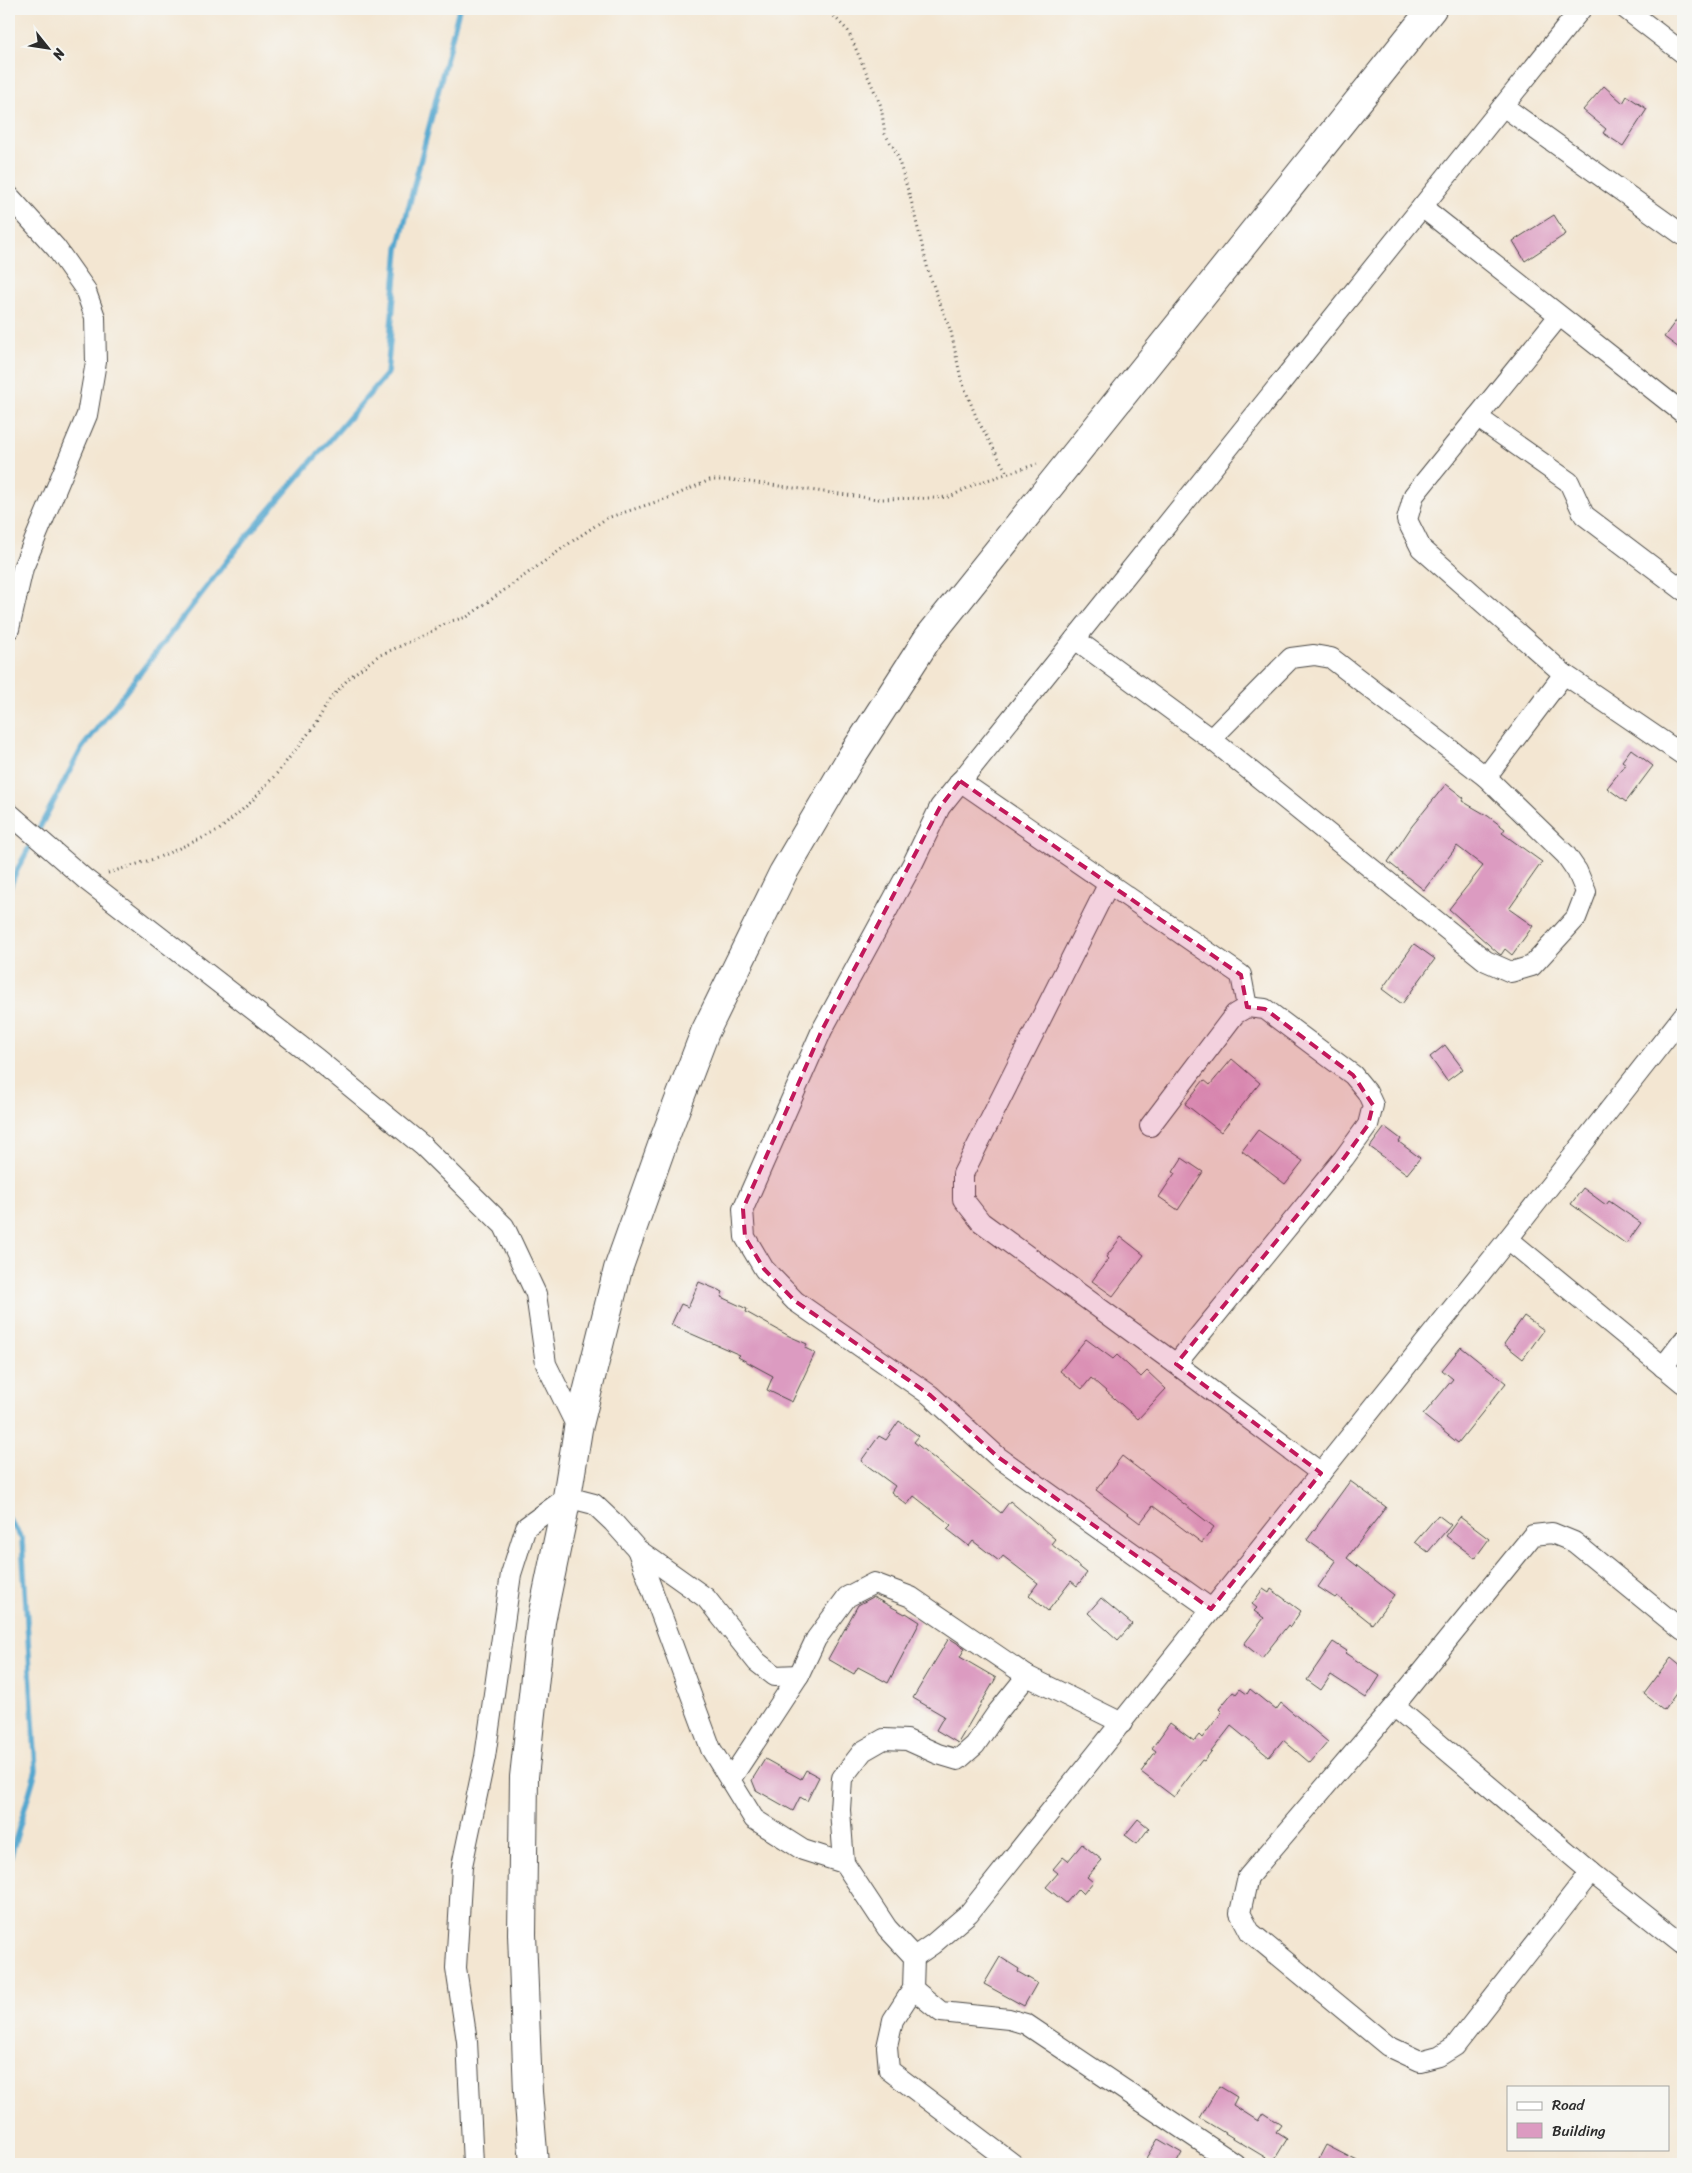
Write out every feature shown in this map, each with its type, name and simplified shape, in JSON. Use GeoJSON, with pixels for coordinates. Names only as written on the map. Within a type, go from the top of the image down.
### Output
{"type":"FeatureCollection","features":[{"type":"Feature","properties":{"kind":"main road"},"geometry":{"type":"LineString","coordinates":[[534,2164],[528,2092],[522,1934],[524,1777],[541,1622],[567,1497],[578,1429],[618,1269],[705,1032],[783,873],[850,759],[928,638],[1432,9]]}},
{"type":"Feature","properties":{"kind":"street"},"geometry":{"type":"LineString","coordinates":[[1211,1610],[998,1457],[930,1395],[795,1301],[764,1268],[745,1237],[743,1209],[822,1030],[913,863],[940,807],[1581,9]]}},
{"type":"Feature","properties":{"kind":"street"},"geometry":{"type":"LineString","coordinates":[[1626,9],[1683,53]]}},
{"type":"Feature","properties":{"kind":"street"},"geometry":{"type":"LineString","coordinates":[[1503,106],[1683,235]]}},
{"type":"Feature","properties":{"kind":"street"},"geometry":{"type":"LineString","coordinates":[[9,196],[56,248],[85,289],[95,316],[96,362],[87,415],[23,568],[9,629]]}},
{"type":"Feature","properties":{"kind":"street"},"geometry":{"type":"LineString","coordinates":[[1422,207],[1683,414]]}},
{"type":"Feature","properties":{"kind":"street"},"geometry":{"type":"LineString","coordinates":[[1559,316],[1414,495],[1407,520],[1421,548],[1564,674],[1683,755]]}},
{"type":"Feature","properties":{"kind":"street"},"geometry":{"type":"LineString","coordinates":[[1477,417],[1569,482],[1584,515],[1683,590]]}},
{"type":"Feature","properties":{"kind":"street"},"geometry":{"type":"LineString","coordinates":[[1075,639],[1211,739],[1486,961],[1510,972],[1532,966],[1576,918],[1586,892],[1577,871],[1566,855],[1486,777],[1331,658],[1314,655],[1291,658],[1211,739]]}},
{"type":"Feature","properties":{"kind":"street"},"geometry":{"type":"LineString","coordinates":[[1486,777],[1564,674]]}},
{"type":"Feature","properties":{"kind":"street"},"geometry":{"type":"LineString","coordinates":[[960,781],[1241,974],[1247,1007]]}},
{"type":"Feature","properties":{"kind":"street"},"geometry":{"type":"LineString","coordinates":[[9,813],[85,879],[317,1059],[422,1146],[504,1226],[536,1294],[546,1364],[578,1429]]}},
{"type":"Feature","properties":{"kind":"street"},"geometry":{"type":"LineString","coordinates":[[1109,883],[963,1174],[964,1199],[981,1222],[1176,1364],[1320,1473]]}},
{"type":"Feature","properties":{"kind":"street"},"geometry":{"type":"LineString","coordinates":[[1150,1126],[1235,1014],[1247,1007],[1265,1009],[1354,1075],[1367,1092],[1373,1105],[1368,1125],[1344,1158],[1176,1364]]}},
{"type":"Feature","properties":{"kind":"street"},"geometry":{"type":"LineString","coordinates":[[914,1957],[934,1944],[969,1913],[1508,1239],[1683,1016]]}},
{"type":"Feature","properties":{"kind":"street"},"geometry":{"type":"LineString","coordinates":[[1508,1239],[1683,1383]]}},
{"type":"Feature","properties":{"kind":"street"},"geometry":{"type":"LineString","coordinates":[[1663,1367],[1683,1341]]}},
{"type":"Feature","properties":{"kind":"street"},"geometry":{"type":"LineString","coordinates":[[474,2164],[467,2041],[456,1968],[462,1866],[486,1757],[511,1574],[526,1527],[567,1497],[594,1504],[637,1549],[706,1598],[757,1662],[775,1676],[799,1675]]}},
{"type":"Feature","properties":{"kind":"street"},"geometry":{"type":"LineString","coordinates":[[1591,1872],[1455,2046],[1439,2056],[1420,2061],[1388,2046],[1250,1932],[1240,1913],[1248,1877],[1394,1706],[1533,1535],[1552,1533],[1574,1542],[1680,1623]]}},
{"type":"Feature","properties":{"kind":"street"},"geometry":{"type":"LineString","coordinates":[[637,1549],[711,1749],[754,1819],[803,1850],[844,1863]]}},
{"type":"Feature","properties":{"kind":"street"},"geometry":{"type":"LineString","coordinates":[[730,1780],[799,1675],[816,1639],[846,1597],[874,1583],[911,1597],[1027,1676],[1122,1723]]}},
{"type":"Feature","properties":{"kind":"street"},"geometry":{"type":"LineString","coordinates":[[1014,2164],[889,2070],[887,2047],[893,2020],[913,1989],[914,1957],[887,1928],[844,1863],[840,1810],[842,1778],[862,1751],[884,1739],[907,1740],[938,1754],[958,1760],[975,1745],[997,1713],[1027,1676]]}},
{"type":"Feature","properties":{"kind":"street"},"geometry":{"type":"LineString","coordinates":[[1394,1706],[1591,1872],[1683,1945]]}},
{"type":"Feature","properties":{"kind":"street"},"geometry":{"type":"LineString","coordinates":[[913,1989],[941,2012],[1009,2019],[1026,2024],[1235,2164]]}},
{"type":"Feature","properties":{"kind":"path"},"geometry":{"type":"LineString","coordinates":[[827,9],[848,31],[881,106],[885,134],[896,152],[911,200],[929,274],[951,332],[961,379],[977,419],[1007,473]]}},
{"type":"Feature","properties":{"kind":"path"},"geometry":{"type":"LineString","coordinates":[[85,879],[157,858],[218,831],[250,803],[278,772],[315,724],[330,699],[351,676],[378,656],[427,634],[447,622],[467,617],[607,518],[672,497],[710,480],[734,480],[877,499],[933,498],[950,497],[975,484],[1042,463]]}},
{"type":"Feature","properties":{"kind":"highlighted area"},"geometry":{"type":"Polygon","coordinates":[[[960,781],[1241,975],[1247,1007],[1265,1009],[1353,1075],[1373,1105],[1368,1125],[1344,1158],[1176,1364],[1321,1473],[1211,1609],[998,1457],[930,1395],[795,1301],[764,1269],[745,1237],[743,1209],[822,1030],[940,807],[960,781]]]}},
{"type":"Feature","properties":{"kind":"building"},"geometry":{"type":"Polygon","coordinates":[[[1604,86],[1623,103],[1627,96],[1647,109],[1623,146],[1603,133],[1606,129],[1583,110],[1604,86]]]}},
{"type":"Feature","properties":{"kind":"building"},"geometry":{"type":"Polygon","coordinates":[[[1554,215],[1566,234],[1525,261],[1513,241],[1554,215]]]}},
{"type":"Feature","properties":{"kind":"building"},"geometry":{"type":"Polygon","coordinates":[[[1683,311],[1683,351],[1664,337],[1683,311]]]}},
{"type":"Feature","properties":{"kind":"building"},"geometry":{"type":"Polygon","coordinates":[[[1631,749],[1653,766],[1626,802],[1607,788],[1626,764],[1622,761],[1631,749]]]}},
{"type":"Feature","properties":{"kind":"building"},"geometry":{"type":"Polygon","coordinates":[[[1446,784],[1464,798],[1462,801],[1488,816],[1505,829],[1502,833],[1542,862],[1509,909],[1533,926],[1512,955],[1505,949],[1501,955],[1498,953],[1449,909],[1483,866],[1457,846],[1424,890],[1388,862],[1412,826],[1446,784]]]}},
{"type":"Feature","properties":{"kind":"building"},"geometry":{"type":"Polygon","coordinates":[[[1414,944],[1435,959],[1402,1004],[1382,989],[1414,944]]]}},
{"type":"Feature","properties":{"kind":"building"},"geometry":{"type":"Polygon","coordinates":[[[1445,1045],[1463,1069],[1447,1081],[1430,1057],[1445,1045]]]}},
{"type":"Feature","properties":{"kind":"building"},"geometry":{"type":"Polygon","coordinates":[[[1232,1059],[1260,1083],[1221,1132],[1185,1104],[1204,1080],[1210,1085],[1232,1059]]]}},
{"type":"Feature","properties":{"kind":"building"},"geometry":{"type":"Polygon","coordinates":[[[1385,1127],[1401,1139],[1399,1142],[1420,1158],[1407,1174],[1370,1147],[1385,1127]]]}},
{"type":"Feature","properties":{"kind":"building"},"geometry":{"type":"Polygon","coordinates":[[[1258,1130],[1303,1161],[1285,1184],[1242,1151],[1258,1130]]]}},
{"type":"Feature","properties":{"kind":"building"},"geometry":{"type":"Polygon","coordinates":[[[1182,1158],[1203,1172],[1178,1210],[1159,1197],[1175,1173],[1173,1172],[1182,1158]]]}},
{"type":"Feature","properties":{"kind":"building"},"geometry":{"type":"Polygon","coordinates":[[[1583,1188],[1606,1205],[1609,1201],[1641,1223],[1626,1244],[1571,1204],[1583,1188]]]}},
{"type":"Feature","properties":{"kind":"building"},"geometry":{"type":"Polygon","coordinates":[[[1121,1237],[1144,1255],[1113,1296],[1092,1281],[1108,1259],[1106,1257],[1121,1237]]]}},
{"type":"Feature","properties":{"kind":"building"},"geometry":{"type":"Polygon","coordinates":[[[699,1282],[723,1292],[721,1297],[747,1309],[746,1312],[807,1344],[805,1348],[815,1353],[792,1402],[767,1390],[773,1376],[738,1357],[740,1355],[671,1325],[681,1304],[688,1307],[699,1282]]]}},
{"type":"Feature","properties":{"kind":"building"},"geometry":{"type":"Polygon","coordinates":[[[1524,1316],[1544,1330],[1523,1359],[1504,1344],[1524,1316]]]}},
{"type":"Feature","properties":{"kind":"building"},"geometry":{"type":"Polygon","coordinates":[[[1086,1339],[1113,1359],[1117,1355],[1141,1377],[1147,1371],[1166,1389],[1138,1419],[1091,1378],[1082,1389],[1060,1371],[1086,1339]]]}},
{"type":"Feature","properties":{"kind":"building"},"geometry":{"type":"Polygon","coordinates":[[[1461,1347],[1506,1383],[1458,1443],[1423,1415],[1453,1379],[1442,1370],[1461,1347]]]}},
{"type":"Feature","properties":{"kind":"building"},"geometry":{"type":"Polygon","coordinates":[[[899,1421],[919,1436],[914,1442],[1001,1513],[1010,1501],[1055,1539],[1051,1544],[1087,1573],[1077,1586],[1071,1581],[1048,1611],[1029,1595],[1038,1583],[1003,1556],[999,1561],[973,1541],[969,1546],[947,1529],[951,1525],[914,1496],[907,1505],[891,1492],[895,1486],[861,1461],[879,1436],[886,1440],[899,1421]]]}},
{"type":"Feature","properties":{"kind":"building"},"geometry":{"type":"Polygon","coordinates":[[[1122,1456],[1214,1527],[1202,1543],[1153,1506],[1140,1523],[1096,1490],[1122,1456]]]}},
{"type":"Feature","properties":{"kind":"building"},"geometry":{"type":"Polygon","coordinates":[[[1350,1481],[1386,1507],[1347,1558],[1394,1595],[1372,1624],[1337,1596],[1335,1598],[1318,1587],[1336,1561],[1307,1540],[1350,1481]]]}},
{"type":"Feature","properties":{"kind":"building"},"geometry":{"type":"Polygon","coordinates":[[[1438,1515],[1451,1525],[1428,1552],[1415,1542],[1438,1515]]]}},
{"type":"Feature","properties":{"kind":"building"},"geometry":{"type":"Polygon","coordinates":[[[1460,1517],[1489,1539],[1475,1558],[1446,1536],[1460,1517]]]}},
{"type":"Feature","properties":{"kind":"building"},"geometry":{"type":"Polygon","coordinates":[[[1263,1589],[1269,1593],[1271,1589],[1301,1611],[1290,1627],[1288,1625],[1262,1658],[1244,1644],[1264,1618],[1254,1611],[1257,1608],[1252,1604],[1263,1589]]]}},
{"type":"Feature","properties":{"kind":"building"},"geometry":{"type":"Polygon","coordinates":[[[873,1597],[920,1622],[888,1683],[858,1667],[854,1674],[828,1659],[858,1605],[873,1597]]]}},
{"type":"Feature","properties":{"kind":"building"},"geometry":{"type":"Polygon","coordinates":[[[1101,1598],[1132,1624],[1118,1640],[1088,1613],[1101,1598]]]}},
{"type":"Feature","properties":{"kind":"building"},"geometry":{"type":"Polygon","coordinates":[[[949,1638],[965,1648],[960,1657],[996,1678],[958,1743],[936,1730],[944,1716],[913,1698],[949,1638]]]}},
{"type":"Feature","properties":{"kind":"building"},"geometry":{"type":"Polygon","coordinates":[[[1333,1642],[1347,1651],[1345,1653],[1380,1676],[1366,1698],[1331,1675],[1321,1690],[1307,1680],[1333,1642]]]}},
{"type":"Feature","properties":{"kind":"building"},"geometry":{"type":"Polygon","coordinates":[[[1671,1658],[1683,1668],[1683,1684],[1664,1710],[1644,1694],[1671,1658]]]}},
{"type":"Feature","properties":{"kind":"building"},"geometry":{"type":"Polygon","coordinates":[[[1240,1689],[1247,1694],[1250,1689],[1276,1710],[1281,1703],[1328,1742],[1310,1763],[1283,1740],[1269,1757],[1231,1726],[1174,1797],[1141,1772],[1156,1751],[1152,1748],[1170,1723],[1194,1741],[1199,1735],[1202,1738],[1222,1712],[1219,1709],[1233,1692],[1236,1694],[1240,1689]]]}},
{"type":"Feature","properties":{"kind":"building"},"geometry":{"type":"Polygon","coordinates":[[[765,1759],[801,1779],[806,1770],[819,1777],[807,1801],[800,1797],[793,1811],[756,1790],[752,1780],[765,1759]]]}},
{"type":"Feature","properties":{"kind":"building"},"geometry":{"type":"Polygon","coordinates":[[[1138,1819],[1149,1828],[1137,1844],[1125,1835],[1138,1819]]]}},
{"type":"Feature","properties":{"kind":"building"},"geometry":{"type":"Polygon","coordinates":[[[1082,1844],[1102,1860],[1087,1877],[1093,1882],[1083,1894],[1078,1889],[1066,1903],[1046,1887],[1058,1873],[1053,1869],[1063,1857],[1068,1861],[1082,1844]]]}},
{"type":"Feature","properties":{"kind":"building"},"geometry":{"type":"Polygon","coordinates":[[[1000,1957],[1019,1969],[1018,1972],[1037,1983],[1024,2006],[984,1984],[1000,1957]]]}},
{"type":"Feature","properties":{"kind":"building"},"geometry":{"type":"Polygon","coordinates":[[[1219,2086],[1237,2097],[1233,2105],[1258,2121],[1263,2113],[1281,2125],[1276,2132],[1287,2139],[1273,2162],[1200,2118],[1219,2086]]]}},
{"type":"Feature","properties":{"kind":"building"},"geometry":{"type":"Polygon","coordinates":[[[1158,2139],[1182,2153],[1176,2164],[1157,2164],[1146,2158],[1158,2139]]]}},
{"type":"Feature","properties":{"kind":"building"},"geometry":{"type":"Polygon","coordinates":[[[1326,2145],[1363,2164],[1316,2164],[1326,2145]]]}},
{"type":"Feature","properties":{"kind":"waterway"},"geometry":{"type":"LineString","coordinates":[[9,890],[15,874],[82,748],[236,549],[387,374],[398,249],[459,9]]}},
{"type":"Feature","properties":{"kind":"waterway"},"geometry":{"type":"LineString","coordinates":[[9,1519],[22,1539],[36,1770],[9,1862]]}}]}
